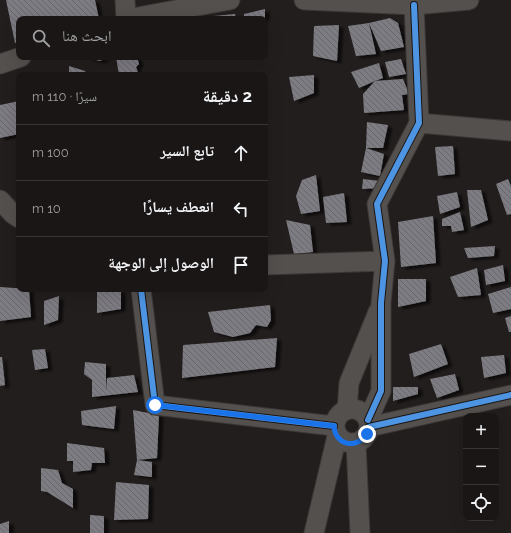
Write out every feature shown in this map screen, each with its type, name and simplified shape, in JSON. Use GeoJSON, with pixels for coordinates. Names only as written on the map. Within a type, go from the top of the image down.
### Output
{"type":"FeatureCollection","features":[{"type":"Feature","properties":{"kind":"street"},"geometry":{"type":"LineString","coordinates":[[125,0],[126,16]]}},
{"type":"Feature","properties":{"kind":"street"},"geometry":{"type":"LineString","coordinates":[[142,16],[230,0]]}},
{"type":"Feature","properties":{"kind":"street"},"geometry":{"type":"LineString","coordinates":[[304,0],[414,5],[437,1],[469,0]]}},
{"type":"Feature","properties":{"kind":"street"},"geometry":{"type":"LineString","coordinates":[[141,292],[155,405],[336,431],[345,443],[356,443],[363,440],[381,390],[381,303],[385,261],[377,204],[419,123],[414,5]]}},
{"type":"Feature","properties":{"kind":"street"},"geometry":{"type":"LineString","coordinates":[[0,64],[16,59]]}},
{"type":"Feature","properties":{"kind":"street"},"geometry":{"type":"LineString","coordinates":[[419,123],[511,131]]}},
{"type":"Feature","properties":{"kind":"street"},"geometry":{"type":"LineString","coordinates":[[0,200],[16,216]]}},
{"type":"Feature","properties":{"kind":"street"},"geometry":{"type":"LineString","coordinates":[[268,265],[385,261]]}},
{"type":"Feature","properties":{"kind":"street"},"geometry":{"type":"LineString","coordinates":[[347,410],[349,383],[381,303]]}},
{"type":"Feature","properties":{"kind":"street"},"geometry":{"type":"LineString","coordinates":[[368,424],[511,395]]}},
{"type":"Feature","properties":{"kind":"street"},"geometry":{"type":"LineString","coordinates":[[314,533],[336,431],[338,415],[347,410],[358,410],[364,414],[368,424]]}},
{"type":"Feature","properties":{"kind":"street"},"geometry":{"type":"LineString","coordinates":[[356,443],[360,533]]}},
{"type":"Feature","properties":{"kind":"building"},"geometry":{"type":"Polygon","coordinates":[[[6,0],[95,0],[98,16],[16,16],[15,43],[6,0]]]}},
{"type":"Feature","properties":{"kind":"building"},"geometry":{"type":"Polygon","coordinates":[[[265,9],[265,16],[244,16],[244,14],[265,9]]]}},
{"type":"Feature","properties":{"kind":"building"},"geometry":{"type":"Polygon","coordinates":[[[235,14],[235,16],[214,16],[235,14]]]}},
{"type":"Feature","properties":{"kind":"building"},"geometry":{"type":"Polygon","coordinates":[[[390,18],[398,23],[404,47],[381,51],[369,23],[390,18]]]}},
{"type":"Feature","properties":{"kind":"building"},"geometry":{"type":"Polygon","coordinates":[[[369,23],[376,54],[356,56],[348,26],[369,23]]]}},
{"type":"Feature","properties":{"kind":"building"},"geometry":{"type":"Polygon","coordinates":[[[339,25],[337,61],[313,56],[314,26],[339,25]]]}},
{"type":"Feature","properties":{"kind":"building"},"geometry":{"type":"Polygon","coordinates":[[[401,59],[406,74],[389,77],[385,62],[401,59]]]}},
{"type":"Feature","properties":{"kind":"building"},"geometry":{"type":"Polygon","coordinates":[[[116,60],[138,60],[139,64],[136,67],[138,72],[118,72],[116,60]]]}},
{"type":"Feature","properties":{"kind":"building"},"geometry":{"type":"Polygon","coordinates":[[[379,63],[383,78],[359,88],[351,72],[379,63]]]}},
{"type":"Feature","properties":{"kind":"building"},"geometry":{"type":"Polygon","coordinates":[[[69,66],[85,72],[69,72],[69,66]]]}},
{"type":"Feature","properties":{"kind":"building"},"geometry":{"type":"Polygon","coordinates":[[[314,75],[314,93],[294,101],[289,77],[314,75]]]}},
{"type":"Feature","properties":{"kind":"building"},"geometry":{"type":"Polygon","coordinates":[[[403,79],[409,94],[402,95],[404,110],[364,113],[363,94],[375,81],[403,79]]]}},
{"type":"Feature","properties":{"kind":"building"},"geometry":{"type":"Polygon","coordinates":[[[16,102],[16,135],[0,138],[0,105],[16,102]]]}},
{"type":"Feature","properties":{"kind":"building"},"geometry":{"type":"Polygon","coordinates":[[[367,122],[388,125],[383,148],[366,148],[367,122]]]}},
{"type":"Feature","properties":{"kind":"building"},"geometry":{"type":"Polygon","coordinates":[[[453,146],[455,174],[438,176],[435,147],[453,146]]]}},
{"type":"Feature","properties":{"kind":"building"},"geometry":{"type":"Polygon","coordinates":[[[366,148],[384,154],[380,176],[361,172],[366,148]]]}},
{"type":"Feature","properties":{"kind":"building"},"geometry":{"type":"Polygon","coordinates":[[[316,175],[320,211],[301,214],[296,196],[302,180],[316,175]]]}},
{"type":"Feature","properties":{"kind":"building"},"geometry":{"type":"Polygon","coordinates":[[[363,179],[380,181],[380,188],[362,189],[363,179]]]}},
{"type":"Feature","properties":{"kind":"building"},"geometry":{"type":"Polygon","coordinates":[[[508,179],[511,186],[511,214],[507,215],[496,184],[508,179]]]}},
{"type":"Feature","properties":{"kind":"building"},"geometry":{"type":"Polygon","coordinates":[[[467,190],[481,190],[488,220],[471,227],[467,190]]]}},
{"type":"Feature","properties":{"kind":"building"},"geometry":{"type":"Polygon","coordinates":[[[457,192],[460,207],[440,214],[437,196],[457,192]]]}},
{"type":"Feature","properties":{"kind":"building"},"geometry":{"type":"Polygon","coordinates":[[[344,193],[347,222],[326,223],[323,197],[344,193]]]}},
{"type":"Feature","properties":{"kind":"building"},"geometry":{"type":"Polygon","coordinates":[[[460,212],[464,230],[452,232],[451,226],[442,226],[442,219],[460,212]]]}},
{"type":"Feature","properties":{"kind":"building"},"geometry":{"type":"Polygon","coordinates":[[[433,216],[436,263],[401,267],[398,222],[433,216]]]}},
{"type":"Feature","properties":{"kind":"building"},"geometry":{"type":"Polygon","coordinates":[[[286,220],[310,225],[313,252],[294,254],[286,220]]]}},
{"type":"Feature","properties":{"kind":"building"},"geometry":{"type":"Polygon","coordinates":[[[495,246],[494,256],[468,258],[464,248],[495,246]]]}},
{"type":"Feature","properties":{"kind":"building"},"geometry":{"type":"Polygon","coordinates":[[[503,265],[505,281],[486,285],[484,270],[503,265]]]}},
{"type":"Feature","properties":{"kind":"building"},"geometry":{"type":"Polygon","coordinates":[[[477,268],[481,295],[458,297],[450,277],[477,268]]]}},
{"type":"Feature","properties":{"kind":"building"},"geometry":{"type":"Polygon","coordinates":[[[398,279],[426,279],[426,301],[398,307],[398,279]]]}},
{"type":"Feature","properties":{"kind":"building"},"geometry":{"type":"Polygon","coordinates":[[[0,287],[16,288],[16,292],[29,292],[31,317],[0,321],[0,287]]]}},
{"type":"Feature","properties":{"kind":"building"},"geometry":{"type":"Polygon","coordinates":[[[511,287],[511,309],[493,313],[488,294],[511,287]]]}},
{"type":"Feature","properties":{"kind":"building"},"geometry":{"type":"Polygon","coordinates":[[[97,292],[121,292],[121,309],[97,313],[97,292]]]}},
{"type":"Feature","properties":{"kind":"building"},"geometry":{"type":"Polygon","coordinates":[[[59,296],[58,320],[44,325],[44,301],[59,296]]]}},
{"type":"Feature","properties":{"kind":"building"},"geometry":{"type":"Polygon","coordinates":[[[270,305],[271,320],[267,327],[256,325],[250,333],[233,337],[214,332],[208,312],[270,305]]]}},
{"type":"Feature","properties":{"kind":"building"},"geometry":{"type":"Polygon","coordinates":[[[511,316],[511,332],[509,332],[505,318],[511,316]]]}},
{"type":"Feature","properties":{"kind":"building"},"geometry":{"type":"Polygon","coordinates":[[[277,338],[275,367],[182,378],[183,345],[277,338]]]}},
{"type":"Feature","properties":{"kind":"building"},"geometry":{"type":"Polygon","coordinates":[[[441,344],[448,364],[414,377],[409,354],[441,344]]]}},
{"type":"Feature","properties":{"kind":"building"},"geometry":{"type":"Polygon","coordinates":[[[45,349],[48,368],[35,370],[32,350],[45,349]]]}},
{"type":"Feature","properties":{"kind":"building"},"geometry":{"type":"Polygon","coordinates":[[[504,355],[506,373],[484,378],[481,357],[504,355]]]}},
{"type":"Feature","properties":{"kind":"building"},"geometry":{"type":"Polygon","coordinates":[[[0,357],[2,357],[5,385],[0,386],[0,357]]]}},
{"type":"Feature","properties":{"kind":"building"},"geometry":{"type":"Polygon","coordinates":[[[85,362],[106,364],[106,392],[107,378],[134,375],[138,392],[92,397],[92,380],[84,374],[85,362]]]}},
{"type":"Feature","properties":{"kind":"building"},"geometry":{"type":"Polygon","coordinates":[[[455,374],[459,390],[437,398],[430,379],[455,374]]]}},
{"type":"Feature","properties":{"kind":"building"},"geometry":{"type":"Polygon","coordinates":[[[393,387],[418,387],[418,394],[393,401],[393,387]]]}},
{"type":"Feature","properties":{"kind":"building"},"geometry":{"type":"Polygon","coordinates":[[[116,406],[114,429],[82,425],[81,411],[116,406]]]}},
{"type":"Feature","properties":{"kind":"building"},"geometry":{"type":"Polygon","coordinates":[[[133,410],[159,415],[157,458],[137,460],[133,410]]]}},
{"type":"Feature","properties":{"kind":"building"},"geometry":{"type":"Polygon","coordinates":[[[67,443],[104,448],[105,463],[92,463],[91,470],[73,472],[73,461],[67,461],[67,443]]]}},
{"type":"Feature","properties":{"kind":"building"},"geometry":{"type":"Polygon","coordinates":[[[137,460],[152,462],[152,477],[134,475],[137,460]]]}},
{"type":"Feature","properties":{"kind":"building"},"geometry":{"type":"Polygon","coordinates":[[[41,468],[58,470],[62,483],[73,489],[73,508],[47,492],[41,491],[41,468]]]}},
{"type":"Feature","properties":{"kind":"building"},"geometry":{"type":"Polygon","coordinates":[[[116,482],[149,485],[148,519],[114,520],[116,482]]]}},
{"type":"Feature","properties":{"kind":"building"},"geometry":{"type":"Polygon","coordinates":[[[90,515],[104,516],[104,533],[90,533],[90,515]]]}},
{"type":"Feature","properties":{"kind":"building"},"geometry":{"type":"Polygon","coordinates":[[[9,521],[9,533],[0,533],[0,524],[9,521]]]}},
{"type":"Feature","properties":{"kind":"cycle path"},"geometry":{"type":"LineString","coordinates":[[368,420],[381,391],[381,303],[385,261],[377,204],[419,123],[414,5]]}},
{"type":"Feature","properties":{"kind":"cycle path"},"geometry":{"type":"LineString","coordinates":[[141,292],[155,405],[334,426]]}},
{"type":"Feature","properties":{"kind":"cycle path"},"geometry":{"type":"LineString","coordinates":[[369,427],[511,395]]}},
{"type":"Feature","properties":{"kind":"route"},"geometry":{"type":"LineString","coordinates":[[155,405],[334,426],[335,433],[339,439],[349,444],[360,442],[367,434]]}}]}
